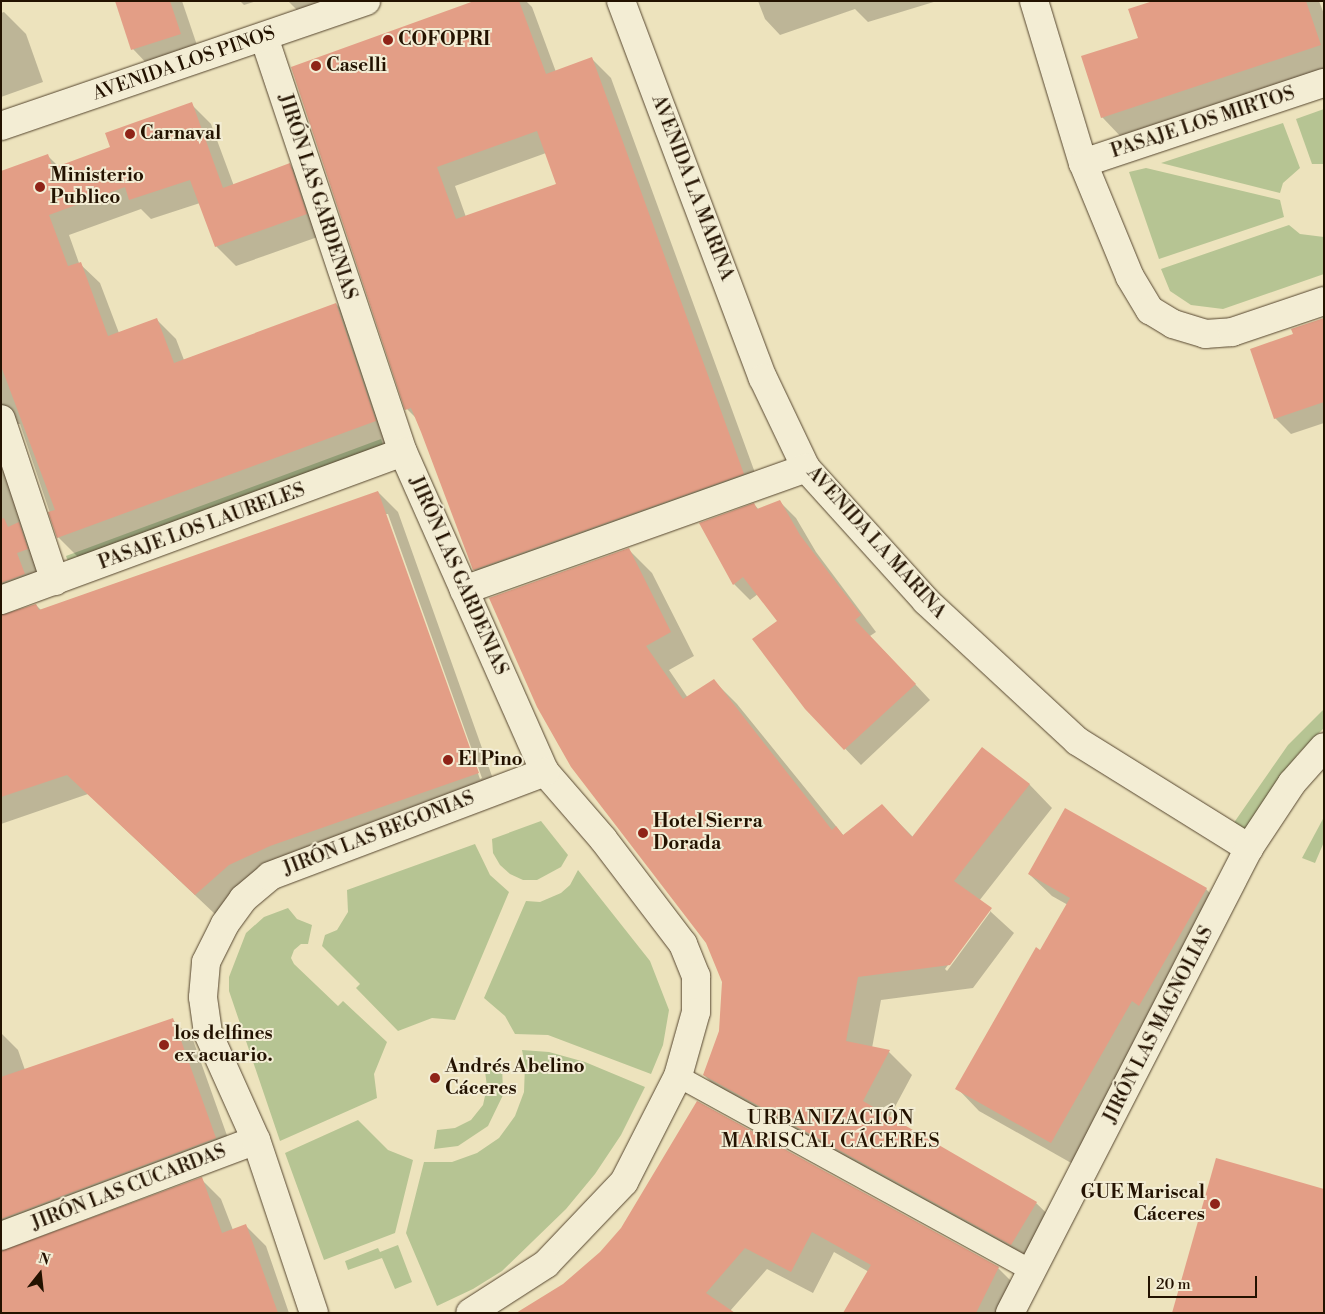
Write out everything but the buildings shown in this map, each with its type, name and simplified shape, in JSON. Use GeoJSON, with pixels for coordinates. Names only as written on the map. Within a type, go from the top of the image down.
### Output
{"type":"FeatureCollection","features":[{"type":"Feature","properties":{"kind":"street","name":"AVENIDA LOS PINOS"},"geometry":{"type":"LineString","coordinates":[[1,126],[264,38],[366,1]]}},
{"type":"Feature","properties":{"kind":"street","name":"AVENIDA LA MARINA"},"geometry":{"type":"LineString","coordinates":[[621,1],[763,378],[806,468],[926,601],[1077,741],[1250,848]]}},
{"type":"Feature","properties":{"kind":"street"},"geometry":{"type":"LineString","coordinates":[[1034,1],[1083,163],[1130,277],[1150,310],[1173,324],[1205,334],[1232,332],[1324,301]]}},
{"type":"Feature","properties":{"kind":"street","name":"JIRÓN LAS GARDENIAS"},"geometry":{"type":"LineString","coordinates":[[264,38],[402,452],[545,772],[604,840],[683,944],[696,976],[696,1012],[678,1076],[624,1182],[546,1264],[470,1313]]}},
{"type":"Feature","properties":{"kind":"street","name":"PASAJE LOS MIRTOS"},"geometry":{"type":"LineString","coordinates":[[1083,163],[1324,83]]}},
{"type":"Feature","properties":{"kind":"street"},"geometry":{"type":"LineString","coordinates":[[1,419],[55,581]]}},
{"type":"Feature","properties":{"kind":"street","name":"PASAJE LOS LAURELES"},"geometry":{"type":"LineString","coordinates":[[1,600],[402,452]]}},
{"type":"Feature","properties":{"kind":"street"},"geometry":{"type":"LineString","coordinates":[[464,590],[806,468]]}},
{"type":"Feature","properties":{"kind":"street","name":"JIRÓN LAS MAGNOLIAS"},"geometry":{"type":"LineString","coordinates":[[1010,1313],[1250,848],[1292,783],[1324,748]]}},
{"type":"Feature","properties":{"kind":"street","name":"JIRÓN LAS BEGONIAS"},"geometry":{"type":"LineString","coordinates":[[314,1313],[256,1140],[208,1032],[203,997],[206,962],[225,924],[243,899],[270,876],[309,858],[545,772]]}},
{"type":"Feature","properties":{"kind":"street","name":"JIRÓN LAS CUCARDAS"},"geometry":{"type":"LineString","coordinates":[[1,1236],[256,1140]]}},
{"type":"Feature","properties":{"kind":"lane"},"geometry":{"type":"LineString","coordinates":[[678,1076],[1032,1271]]}},
{"type":"Feature","properties":{"kind":"green space"},"geometry":{"type":"Polygon","coordinates":[[[1324,109],[1324,164],[1312,164],[1296,119],[1324,109]]]}},
{"type":"Feature","properties":{"kind":"green space"},"geometry":{"type":"Polygon","coordinates":[[[1283,123],[1300,168],[1283,183],[1280,193],[1161,163],[1283,123]]]}},
{"type":"Feature","properties":{"kind":"green space"},"geometry":{"type":"Polygon","coordinates":[[[1146,168],[1280,200],[1284,217],[1159,259],[1129,172],[1146,168]]]}},
{"type":"Feature","properties":{"kind":"green space"},"geometry":{"type":"Polygon","coordinates":[[[1289,225],[1300,234],[1324,237],[1324,274],[1223,309],[1191,305],[1170,291],[1161,269],[1289,225]]]}},
{"type":"Feature","properties":{"kind":"green space"},"geometry":{"type":"Polygon","coordinates":[[[381,439],[384,447],[69,564],[66,556],[381,439]]]}},
{"type":"Feature","properties":{"kind":"green space"},"geometry":{"type":"Polygon","coordinates":[[[1324,709],[1324,728],[1298,754],[1244,831],[1233,824],[1288,745],[1324,709]]]}},
{"type":"Feature","properties":{"kind":"green space"},"geometry":{"type":"Polygon","coordinates":[[[1324,817],[1324,842],[1315,863],[1302,858],[1324,817]]]}},
{"type":"Feature","properties":{"kind":"green space"},"geometry":{"type":"Polygon","coordinates":[[[541,821],[568,855],[561,867],[537,880],[523,880],[510,874],[500,865],[493,853],[492,839],[541,821]]]}},
{"type":"Feature","properties":{"kind":"green space"},"geometry":{"type":"Polygon","coordinates":[[[475,844],[490,875],[509,892],[455,1020],[432,1018],[398,1031],[356,988],[360,984],[322,946],[325,935],[337,930],[348,912],[347,890],[475,844]]]}},
{"type":"Feature","properties":{"kind":"green space"},"geometry":{"type":"Polygon","coordinates":[[[578,870],[650,961],[669,1010],[663,1045],[651,1074],[548,1035],[515,1034],[505,1016],[484,998],[526,901],[540,902],[561,893],[570,885],[578,870]]]}},
{"type":"Feature","properties":{"kind":"green space"},"geometry":{"type":"Polygon","coordinates":[[[288,908],[297,919],[312,925],[308,944],[301,944],[294,950],[291,958],[294,964],[338,1006],[343,1001],[387,1042],[374,1074],[377,1098],[280,1141],[229,991],[229,977],[246,933],[264,917],[288,908]]]}},
{"type":"Feature","properties":{"kind":"green space"},"geometry":{"type":"Polygon","coordinates":[[[522,1050],[549,1052],[585,1062],[645,1087],[621,1135],[595,1174],[566,1209],[502,1271],[473,1289],[437,1306],[406,1233],[424,1162],[452,1162],[477,1153],[499,1138],[515,1116],[524,1092],[525,1065],[522,1050]]]}},
{"type":"Feature","properties":{"kind":"green space"},"geometry":{"type":"Polygon","coordinates":[[[502,1063],[503,1095],[488,1126],[458,1146],[434,1149],[437,1130],[455,1128],[471,1120],[483,1105],[487,1087],[485,1071],[502,1063]]]}},
{"type":"Feature","properties":{"kind":"green space"},"geometry":{"type":"Polygon","coordinates":[[[358,1120],[388,1150],[413,1160],[395,1233],[324,1260],[285,1153],[358,1120]]]}},
{"type":"Feature","properties":{"kind":"green space"},"geometry":{"type":"Polygon","coordinates":[[[398,1245],[412,1282],[395,1289],[382,1258],[348,1270],[345,1261],[378,1248],[380,1252],[398,1245]]]}},
{"type":"Feature","properties":{"kind":"place","name":"COFOPRI"},"geometry":{"type":"Point","coordinates":[388,40]}},
{"type":"Feature","properties":{"kind":"place","name":"Caselli"},"geometry":{"type":"Point","coordinates":[316,66]}},
{"type":"Feature","properties":{"kind":"place","name":"Carnaval"},"geometry":{"type":"Point","coordinates":[130,134]}},
{"type":"Feature","properties":{"kind":"place","name":"Ministerio Publico"},"geometry":{"type":"Point","coordinates":[40,187]}},
{"type":"Feature","properties":{"kind":"place","name":"El Pino"},"geometry":{"type":"Point","coordinates":[448,760]}},
{"type":"Feature","properties":{"kind":"place","name":"Hotel Sierra Dorada"},"geometry":{"type":"Point","coordinates":[643,833]}},
{"type":"Feature","properties":{"kind":"place","name":"los delfines ex acuario."},"geometry":{"type":"Point","coordinates":[164,1045]}},
{"type":"Feature","properties":{"kind":"place","name":"Andrés Abelino Cáceres"},"geometry":{"type":"Point","coordinates":[435,1078]}},
{"type":"Feature","properties":{"kind":"place","name":"GUE Mariscal Cáceres"},"geometry":{"type":"Point","coordinates":[1215,1204]}},
{"type":"Feature","properties":{"kind":"district","name":"URBANIZACIÓN MARISCAL CÁCERES"},"geometry":{"type":"Point","coordinates":[831,1130]}}]}
